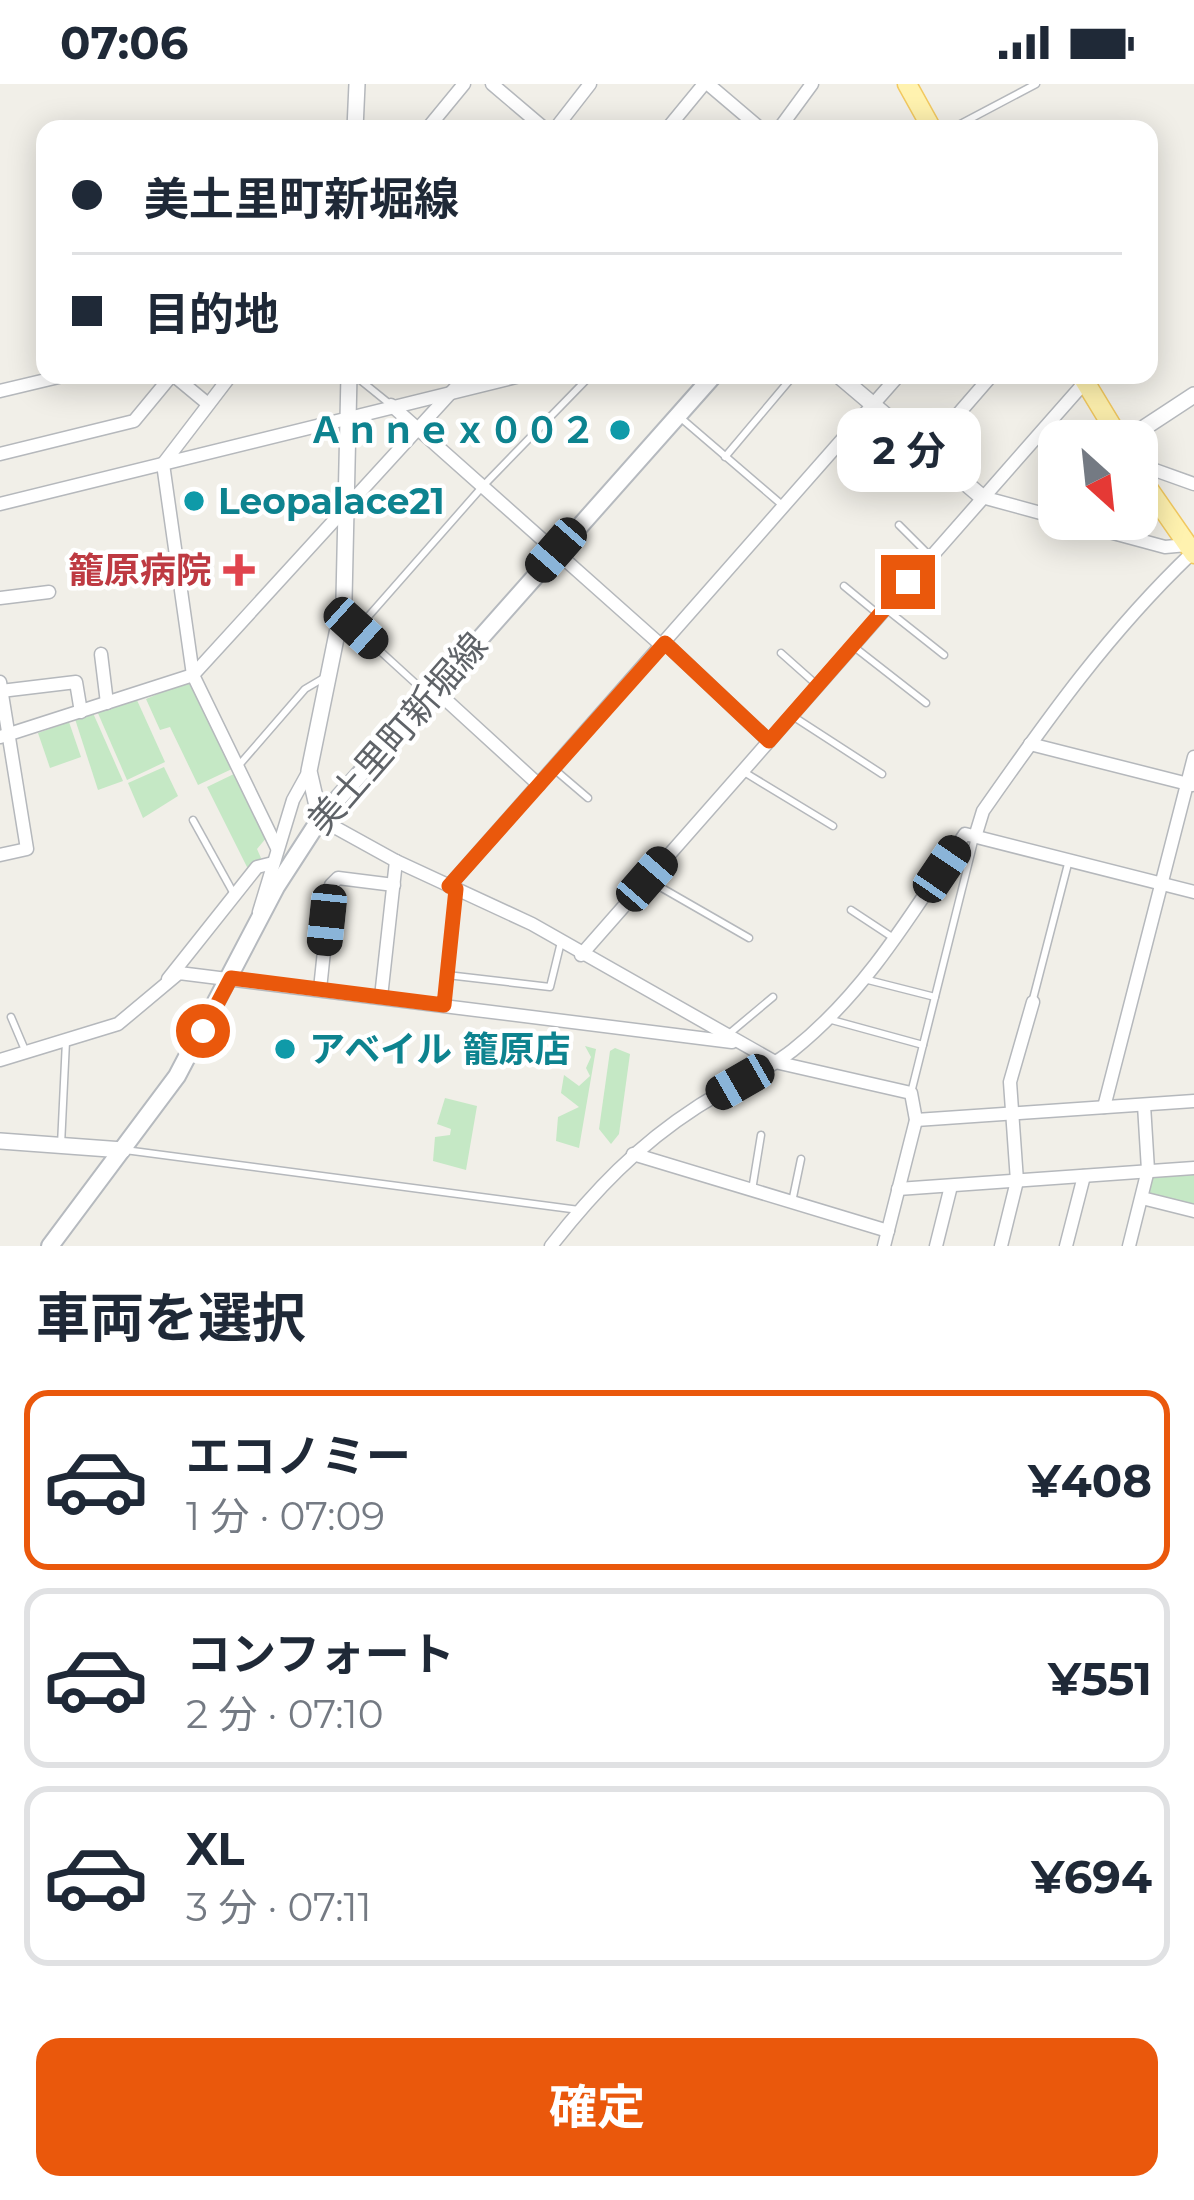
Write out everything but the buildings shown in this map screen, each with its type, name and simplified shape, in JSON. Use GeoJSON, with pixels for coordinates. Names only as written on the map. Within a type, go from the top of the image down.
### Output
{"type":"FeatureCollection","features":[{"type":"Feature","properties":{"kind":"main road"},"geometry":{"type":"LineString","coordinates":[[907,84],[927,120]]}},
{"type":"Feature","properties":{"kind":"main road","name":"美土里町新堀線"},"geometry":{"type":"LineString","coordinates":[[50,1246],[176,1076],[258,920],[320,819],[706,384]]}},
{"type":"Feature","properties":{"kind":"main road"},"geometry":{"type":"LineString","coordinates":[[1087,384],[1109,420]]}},
{"type":"Feature","properties":{"kind":"main road"},"geometry":{"type":"LineString","coordinates":[[1158,502],[1192,550]]}},
{"type":"Feature","properties":{"kind":"street"},"geometry":{"type":"LineString","coordinates":[[355,120],[357,84]]}},
{"type":"Feature","properties":{"kind":"street"},"geometry":{"type":"LineString","coordinates":[[435,120],[464,84]]}},
{"type":"Feature","properties":{"kind":"street"},"geometry":{"type":"LineString","coordinates":[[492,84],[534,120]]}},
{"type":"Feature","properties":{"kind":"street"},"geometry":{"type":"LineString","coordinates":[[562,120],[590,84]]}},
{"type":"Feature","properties":{"kind":"street"},"geometry":{"type":"LineString","coordinates":[[675,120],[706,84],[750,120]]}},
{"type":"Feature","properties":{"kind":"street"},"geometry":{"type":"LineString","coordinates":[[786,120],[812,84]]}},
{"type":"Feature","properties":{"kind":"street"},"geometry":{"type":"LineString","coordinates":[[0,391],[36,382]]}},
{"type":"Feature","properties":{"kind":"street"},"geometry":{"type":"LineString","coordinates":[[0,454],[134,422],[166,384]]}},
{"type":"Feature","properties":{"kind":"street"},"geometry":{"type":"LineString","coordinates":[[184,384],[208,404]]}},
{"type":"Feature","properties":{"kind":"street"},"geometry":{"type":"LineString","coordinates":[[224,384],[164,464],[193,675],[275,856]]}},
{"type":"Feature","properties":{"kind":"street"},"geometry":{"type":"LineString","coordinates":[[258,920],[275,856],[309,771],[338,635],[351,384]]}},
{"type":"Feature","properties":{"kind":"street"},"geometry":{"type":"LineString","coordinates":[[4,736],[193,675],[346,513],[459,384]]}},
{"type":"Feature","properties":{"kind":"street"},"geometry":{"type":"LineString","coordinates":[[0,504],[486,384]]}},
{"type":"Feature","properties":{"kind":"street"},"geometry":{"type":"LineString","coordinates":[[849,384],[982,497],[1038,513]]}},
{"type":"Feature","properties":{"kind":"street"},"geometry":{"type":"LineString","coordinates":[[452,888],[891,384]]}},
{"type":"Feature","properties":{"kind":"street"},"geometry":{"type":"LineString","coordinates":[[927,450],[984,384]]}},
{"type":"Feature","properties":{"kind":"street"},"geometry":{"type":"LineString","coordinates":[[581,955],[1078,384]]}},
{"type":"Feature","properties":{"kind":"street"},"geometry":{"type":"LineString","coordinates":[[1157,420],[1193,398]]}},
{"type":"Feature","properties":{"kind":"street"},"geometry":{"type":"LineString","coordinates":[[391,406],[769,741]]}},
{"type":"Feature","properties":{"kind":"street"},"geometry":{"type":"LineString","coordinates":[[1158,471],[1194,484]]}},
{"type":"Feature","properties":{"kind":"street"},"geometry":{"type":"LineString","coordinates":[[1139,540],[1192,550]]}},
{"type":"Feature","properties":{"kind":"street"},"geometry":{"type":"LineString","coordinates":[[975,837],[983,812],[1128,614],[1192,550]]}},
{"type":"Feature","properties":{"kind":"street"},"geometry":{"type":"LineString","coordinates":[[0,598],[49,592]]}},
{"type":"Feature","properties":{"kind":"street"},"geometry":{"type":"LineString","coordinates":[[101,654],[107,703]]}},
{"type":"Feature","properties":{"kind":"street"},"geometry":{"type":"LineString","coordinates":[[0,682],[4,736],[27,849],[0,855]]}},
{"type":"Feature","properties":{"kind":"street"},"geometry":{"type":"LineString","coordinates":[[2,691],[76,682],[81,712]]}},
{"type":"Feature","properties":{"kind":"street"},"geometry":{"type":"LineString","coordinates":[[431,691],[539,785]]}},
{"type":"Feature","properties":{"kind":"street"},"geometry":{"type":"LineString","coordinates":[[1030,744],[1191,785]]}},
{"type":"Feature","properties":{"kind":"street"},"geometry":{"type":"LineString","coordinates":[[1104,1107],[1191,785],[1194,757]]}},
{"type":"Feature","properties":{"kind":"street"},"geometry":{"type":"LineString","coordinates":[[309,771],[320,819],[561,942],[724,1037],[775,1062],[911,1093],[916,1120],[884,1246]]}},
{"type":"Feature","properties":{"kind":"street"},"geometry":{"type":"LineString","coordinates":[[550,1246],[633,1154],[700,1105],[775,1062],[828,1019],[895,938],[965,834],[1194,892]]}},
{"type":"Feature","properties":{"kind":"street"},"geometry":{"type":"LineString","coordinates":[[0,1060],[140,1012],[257,867],[275,856]]}},
{"type":"Feature","properties":{"kind":"street"},"geometry":{"type":"LineString","coordinates":[[381,997],[396,861]]}},
{"type":"Feature","properties":{"kind":"street"},"geometry":{"type":"LineString","coordinates":[[320,989],[331,885],[338,878],[394,884]]}},
{"type":"Feature","properties":{"kind":"street"},"geometry":{"type":"LineString","coordinates":[[167,980],[179,973],[231,978],[724,1037]]}},
{"type":"Feature","properties":{"kind":"street"},"geometry":{"type":"LineString","coordinates":[[1000,1246],[1017,1181],[1010,1082],[1033,1002]]}},
{"type":"Feature","properties":{"kind":"street"},"geometry":{"type":"LineString","coordinates":[[916,1120],[1194,1101]]}},
{"type":"Feature","properties":{"kind":"street"},"geometry":{"type":"LineString","coordinates":[[1130,1246],[1148,1170],[1144,1105]]}},
{"type":"Feature","properties":{"kind":"street"},"geometry":{"type":"LineString","coordinates":[[0,1141],[122,1150]]}},
{"type":"Feature","properties":{"kind":"street"},"geometry":{"type":"LineString","coordinates":[[633,1154],[888,1231]]}},
{"type":"Feature","properties":{"kind":"street"},"geometry":{"type":"LineString","coordinates":[[898,1190],[1194,1168]]}},
{"type":"Feature","properties":{"kind":"street"},"geometry":{"type":"LineString","coordinates":[[1066,1246],[1084,1175]]}},
{"type":"Feature","properties":{"kind":"street"},"geometry":{"type":"LineString","coordinates":[[936,1246],[951,1186]]}},
{"type":"Feature","properties":{"kind":"street"},"geometry":{"type":"LineString","coordinates":[[1142,1198],[1194,1210]]}},
{"type":"Feature","properties":{"kind":"lane"},"geometry":{"type":"LineString","coordinates":[[966,120],[1021,87],[1036,84]]}},
{"type":"Feature","properties":{"kind":"lane"},"geometry":{"type":"LineString","coordinates":[[363,384],[391,406]]}},
{"type":"Feature","properties":{"kind":"lane"},"geometry":{"type":"LineString","coordinates":[[338,635],[356,628],[582,384]]}},
{"type":"Feature","properties":{"kind":"lane"},"geometry":{"type":"LineString","coordinates":[[725,457],[786,384]]}},
{"type":"Feature","properties":{"kind":"lane"},"geometry":{"type":"LineString","coordinates":[[678,416],[784,506]]}},
{"type":"Feature","properties":{"kind":"lane"},"geometry":{"type":"LineString","coordinates":[[899,525],[930,556]]}},
{"type":"Feature","properties":{"kind":"lane"},"geometry":{"type":"LineString","coordinates":[[844,586],[944,655]]}},
{"type":"Feature","properties":{"kind":"lane"},"geometry":{"type":"LineString","coordinates":[[356,628],[431,691]]}},
{"type":"Feature","properties":{"kind":"lane"},"geometry":{"type":"LineString","coordinates":[[853,645],[926,703]]}},
{"type":"Feature","properties":{"kind":"lane"},"geometry":{"type":"LineString","coordinates":[[781,653],[817,685]]}},
{"type":"Feature","properties":{"kind":"lane"},"geometry":{"type":"LineString","coordinates":[[238,767],[305,688],[331,674]]}},
{"type":"Feature","properties":{"kind":"lane"},"geometry":{"type":"LineString","coordinates":[[791,715],[883,774]]}},
{"type":"Feature","properties":{"kind":"lane"},"geometry":{"type":"LineString","coordinates":[[554,768],[588,798]]}},
{"type":"Feature","properties":{"kind":"lane"},"geometry":{"type":"LineString","coordinates":[[742,771],[833,826]]}},
{"type":"Feature","properties":{"kind":"lane"},"geometry":{"type":"LineString","coordinates":[[193,820],[234,894]]}},
{"type":"Feature","properties":{"kind":"lane"},"geometry":{"type":"LineString","coordinates":[[911,1093],[975,837]]}},
{"type":"Feature","properties":{"kind":"lane"},"geometry":{"type":"LineString","coordinates":[[1033,1002],[1070,860]]}},
{"type":"Feature","properties":{"kind":"lane"},"geometry":{"type":"LineString","coordinates":[[647,879],[748,938]]}},
{"type":"Feature","properties":{"kind":"lane"},"geometry":{"type":"LineString","coordinates":[[444,1005],[452,888]]}},
{"type":"Feature","properties":{"kind":"lane"},"geometry":{"type":"LineString","coordinates":[[851,910],[895,938]]}},
{"type":"Feature","properties":{"kind":"lane"},"geometry":{"type":"LineString","coordinates":[[447,975],[550,987],[561,942]]}},
{"type":"Feature","properties":{"kind":"lane"},"geometry":{"type":"LineString","coordinates":[[864,979],[935,997]]}},
{"type":"Feature","properties":{"kind":"lane"},"geometry":{"type":"LineString","coordinates":[[724,1037],[773,997]]}},
{"type":"Feature","properties":{"kind":"lane"},"geometry":{"type":"LineString","coordinates":[[11,1017],[27,1053]]}},
{"type":"Feature","properties":{"kind":"lane"},"geometry":{"type":"LineString","coordinates":[[828,1019],[923,1045]]}},
{"type":"Feature","properties":{"kind":"lane"},"geometry":{"type":"LineString","coordinates":[[61,1145],[66,1041]]}},
{"type":"Feature","properties":{"kind":"lane"},"geometry":{"type":"LineString","coordinates":[[752,1190],[761,1135]]}},
{"type":"Feature","properties":{"kind":"lane"},"geometry":{"type":"LineString","coordinates":[[122,1150],[579,1210]]}},
{"type":"Feature","properties":{"kind":"lane"},"geometry":{"type":"LineString","coordinates":[[792,1202],[801,1159]]}},
{"type":"Feature","properties":{"kind":"green space"},"geometry":{"type":"Polygon","coordinates":[[[188,681],[234,768],[198,785],[170,727],[160,730],[146,699],[188,681]]]}},
{"type":"Feature","properties":{"kind":"green space"},"geometry":{"type":"Polygon","coordinates":[[[136,698],[165,762],[127,780],[97,711],[136,698]]]}},
{"type":"Feature","properties":{"kind":"green space"},"geometry":{"type":"Polygon","coordinates":[[[93,713],[123,781],[98,790],[75,719],[93,713]]]}},
{"type":"Feature","properties":{"kind":"green space"},"geometry":{"type":"Polygon","coordinates":[[[69,722],[81,757],[50,768],[38,733],[69,722]]]}},
{"type":"Feature","properties":{"kind":"green space"},"geometry":{"type":"Polygon","coordinates":[[[164,767],[178,796],[143,818],[128,783],[164,767]]]}},
{"type":"Feature","properties":{"kind":"green space"},"geometry":{"type":"Polygon","coordinates":[[[238,772],[267,837],[257,849],[261,858],[249,871],[207,787],[238,772]]]}},
{"type":"Feature","properties":{"kind":"green space"},"geometry":{"type":"Polygon","coordinates":[[[585,1046],[596,1049],[579,1148],[556,1141],[558,1117],[579,1107],[561,1093],[564,1075],[579,1086],[590,1076],[586,1068],[591,1057],[585,1046]]]}},
{"type":"Feature","properties":{"kind":"green space"},"geometry":{"type":"Polygon","coordinates":[[[615,1048],[630,1054],[619,1134],[611,1144],[599,1129],[610,1051],[615,1048]]]}},
{"type":"Feature","properties":{"kind":"green space"},"geometry":{"type":"Polygon","coordinates":[[[445,1098],[477,1106],[466,1170],[433,1161],[435,1137],[450,1135],[451,1129],[437,1124],[445,1098]]]}},
{"type":"Feature","properties":{"kind":"green space"},"geometry":{"type":"Polygon","coordinates":[[[1194,1173],[1194,1205],[1148,1194],[1154,1175],[1194,1173]]]}},
{"type":"Feature","properties":{"kind":"place","name":"Ａｎｎｅｘ００２"},"geometry":{"type":"Point","coordinates":[620,430]}},
{"type":"Feature","properties":{"kind":"place","name":"Leopalace21"},"geometry":{"type":"Point","coordinates":[194,501]}},
{"type":"Feature","properties":{"kind":"place","name":"籠原病院"},"geometry":{"type":"Point","coordinates":[239,570]}},
{"type":"Feature","properties":{"kind":"place","name":"アベイル 籠原店"},"geometry":{"type":"Point","coordinates":[285,1049]}},
{"type":"Feature","properties":{"kind":"route"},"geometry":{"type":"LineString","coordinates":[[203,1031],[231,978],[444,1005],[456,889],[449,886],[665,643],[769,741],[908,582]]}}]}
